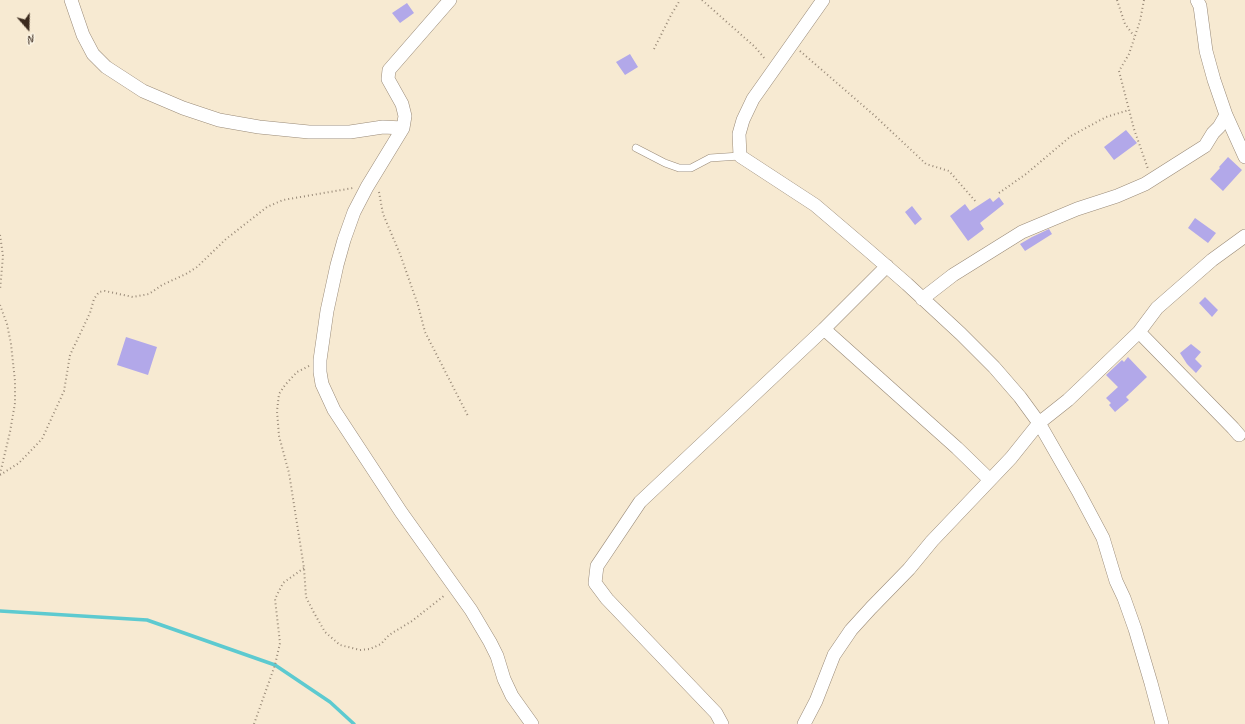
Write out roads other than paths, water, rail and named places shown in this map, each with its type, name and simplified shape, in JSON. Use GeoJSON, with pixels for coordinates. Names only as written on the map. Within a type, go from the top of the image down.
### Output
{"type":"FeatureCollection","features":[{"type":"Feature","properties":{"kind":"street"},"geometry":{"type":"LineString","coordinates":[[71,0],[83,35],[93,54],[106,67],[143,91],[183,108],[219,120],[259,127],[310,132],[350,132],[383,128],[403,128]]}},
{"type":"Feature","properties":{"kind":"street"},"geometry":{"type":"LineString","coordinates":[[450,0],[389,70],[388,79],[402,104],[405,116],[403,128],[372,188],[354,212],[336,265],[327,311],[320,360],[320,372],[322,384],[334,410],[401,512],[455,586],[488,637],[512,696],[532,724]]}},
{"type":"Feature","properties":{"kind":"street"},"geometry":{"type":"LineString","coordinates":[[823,0],[753,99],[743,120],[739,134],[740,156],[814,205],[887,266],[961,334],[998,371],[1020,397],[1039,423],[1103,538],[1116,581],[1124,598],[1152,683],[1162,724]]}},
{"type":"Feature","properties":{"kind":"street"},"geometry":{"type":"LineString","coordinates":[[1197,0],[1200,6],[1206,51],[1226,115],[1245,157]]}},
{"type":"Feature","properties":{"kind":"street"},"geometry":{"type":"LineString","coordinates":[[922,298],[954,275],[1022,232],[1077,209],[1117,196],[1152,180],[1205,146],[1226,115]]}},
{"type":"Feature","properties":{"kind":"street"},"geometry":{"type":"LineString","coordinates":[[804,724],[816,701],[834,655],[842,642],[871,608],[1011,458],[1039,423],[1068,400],[1139,332],[1157,308],[1212,260],[1245,236]]}},
{"type":"Feature","properties":{"kind":"street"},"geometry":{"type":"LineString","coordinates":[[722,724],[716,713],[607,599],[595,583],[597,566],[640,502],[824,330],[887,266]]}},
{"type":"Feature","properties":{"kind":"street"},"geometry":{"type":"LineString","coordinates":[[824,330],[990,480]]}},
{"type":"Feature","properties":{"kind":"street"},"geometry":{"type":"LineString","coordinates":[[1139,332],[1234,428],[1239,435]]}},
{"type":"Feature","properties":{"kind":"lane"},"geometry":{"type":"LineString","coordinates":[[636,148],[665,163],[679,168],[691,168],[710,158],[740,156]]}},
{"type":"Feature","properties":{"kind":"waterway"},"geometry":{"type":"LineString","coordinates":[[0,611],[147,620],[275,665],[330,702],[354,724]]}}]}
